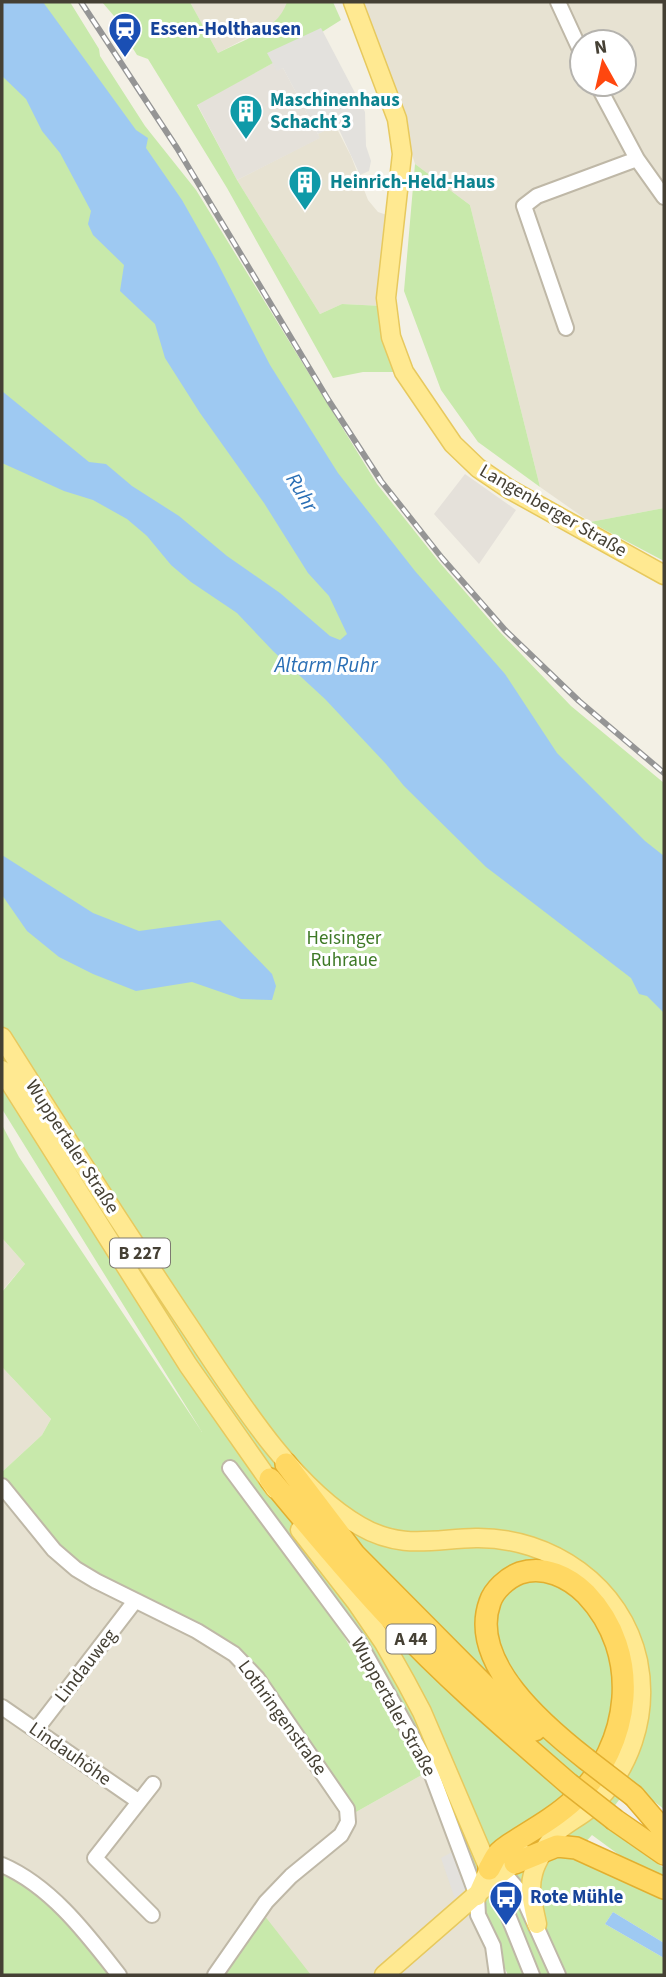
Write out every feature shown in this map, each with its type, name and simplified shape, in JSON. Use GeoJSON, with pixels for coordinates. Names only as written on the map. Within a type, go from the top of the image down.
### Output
{"type":"FeatureCollection","features":[{"type":"Feature","properties":{"kind":"highway","name":"A 44"},"geometry":{"type":"LineString","coordinates":[[286,1464],[355,1555],[495,1696],[579,1771],[625,1807],[664,1831]]}},
{"type":"Feature","properties":{"kind":"highway","name":"A 44"},"geometry":{"type":"LineString","coordinates":[[270,1479],[340,1563],[394,1622],[483,1710],[579,1771]]}},
{"type":"Feature","properties":{"kind":"highway"},"geometry":{"type":"LineString","coordinates":[[625,1807],[579,1771],[550,1731],[514,1691],[488,1646],[484,1630],[486,1611],[492,1597],[502,1585],[520,1573],[550,1571],[563,1576],[581,1589],[596,1607],[606,1622],[619,1653],[622,1672],[622,1717],[609,1754],[586,1787],[558,1814],[498,1853],[500,1871],[551,1842],[557,1846],[581,1849],[664,1888]]}},
{"type":"Feature","properties":{"kind":"highway","name":"A 44"},"geometry":{"type":"LineString","coordinates":[[625,1807],[664,1854]]}},
{"type":"Feature","properties":{"kind":"main road","name":"Langenberger Straße"},"geometry":{"type":"LineString","coordinates":[[353,2],[397,119],[402,154],[386,298],[391,337],[404,372],[453,444],[478,468],[509,489],[664,575]]}},
{"type":"Feature","properties":{"kind":"main road","name":"Wuppertaler Straße"},"geometry":{"type":"LineString","coordinates":[[2,1037],[113,1211],[286,1464],[342,1514],[374,1534],[407,1542],[428,1543],[475,1538],[520,1542],[564,1559],[606,1595],[630,1635],[638,1662],[640,1718],[627,1759],[619,1773],[588,1810],[551,1842]]}},
{"type":"Feature","properties":{"kind":"main road","name":"Wuppertaler Straße"},"geometry":{"type":"LineString","coordinates":[[2,1070],[188,1365],[270,1479],[289,1516],[356,1602],[384,1643],[422,1712],[500,1871]]}},
{"type":"Feature","properties":{"kind":"main road"},"geometry":{"type":"LineString","coordinates":[[537,1924],[532,1897],[532,1876],[537,1862],[551,1842]]}},
{"type":"Feature","properties":{"kind":"main road"},"geometry":{"type":"LineString","coordinates":[[384,1975],[477,1896],[500,1871]]}},
{"type":"Feature","properties":{"kind":"street"},"geometry":{"type":"LineString","coordinates":[[558,2],[570,28]]}},
{"type":"Feature","properties":{"kind":"street"},"geometry":{"type":"LineString","coordinates":[[604,98],[637,159],[664,197]]}},
{"type":"Feature","properties":{"kind":"street"},"geometry":{"type":"LineString","coordinates":[[566,328],[524,206],[537,196],[637,159]]}},
{"type":"Feature","properties":{"kind":"street","name":"Wuppertaler Straße"},"geometry":{"type":"LineString","coordinates":[[230,1468],[357,1639],[429,1767],[477,1896],[478,1915],[493,1946],[498,1975]]}},
{"type":"Feature","properties":{"kind":"street","name":"Lothringenstraße"},"geometry":{"type":"LineString","coordinates":[[2,1486],[64,1560],[96,1581],[218,1643],[246,1666],[341,1799],[348,1813],[348,1822],[341,1835],[291,1876],[266,1902],[215,1975]]}},
{"type":"Feature","properties":{"kind":"street","name":"Lindauweg"},"geometry":{"type":"LineString","coordinates":[[36,1730],[135,1601]]}},
{"type":"Feature","properties":{"kind":"street","name":"Lindauhöhe"},"geometry":{"type":"LineString","coordinates":[[2,1707],[138,1801]]}},
{"type":"Feature","properties":{"kind":"street"},"geometry":{"type":"LineString","coordinates":[[152,1915],[95,1858],[153,1784]]}},
{"type":"Feature","properties":{"kind":"street"},"geometry":{"type":"LineString","coordinates":[[2,1865],[34,1882],[47,1894],[119,1975]]}},
{"type":"Feature","properties":{"kind":"street"},"geometry":{"type":"LineString","coordinates":[[500,1871],[516,1886],[537,1924],[558,1975]]}},
{"type":"Feature","properties":{"kind":"street"},"geometry":{"type":"LineString","coordinates":[[500,1871],[532,1975]]}},
{"type":"Feature","properties":{"kind":"street"},"geometry":{"type":"LineString","coordinates":[[493,1946],[509,1975]]}},
{"type":"Feature","properties":{"kind":"shaded area"},"geometry":{"type":"Polygon","coordinates":[[[190,2],[287,2],[285,10],[273,24],[218,53],[190,2]]]}},
{"type":"Feature","properties":{"kind":"shaded area"},"geometry":{"type":"Polygon","coordinates":[[[364,2],[664,2],[664,508],[590,522],[540,487],[470,205],[415,164],[364,2]]]}},
{"type":"Feature","properties":{"kind":"shaded area"},"geometry":{"type":"Polygon","coordinates":[[[321,28],[365,112],[366,146],[371,161],[369,171],[360,175],[337,125],[318,134],[283,68],[277,71],[267,53],[321,28]]]}},
{"type":"Feature","properties":{"kind":"shaded area"},"geometry":{"type":"Polygon","coordinates":[[[273,63],[277,70],[283,68],[320,138],[237,180],[197,104],[273,63]]]}},
{"type":"Feature","properties":{"kind":"shaded area"},"geometry":{"type":"Polygon","coordinates":[[[335,125],[351,156],[368,200],[378,212],[387,215],[383,306],[342,304],[320,314],[237,180],[319,138],[318,134],[335,125]]]}},
{"type":"Feature","properties":{"kind":"shaded area"},"geometry":{"type":"Polygon","coordinates":[[[465,474],[516,510],[479,564],[434,514],[465,474]]]}},
{"type":"Feature","properties":{"kind":"shaded area"},"geometry":{"type":"Polygon","coordinates":[[[2,1238],[25,1264],[2,1291],[2,1238]]]}},
{"type":"Feature","properties":{"kind":"shaded area"},"geometry":{"type":"Polygon","coordinates":[[[2,1367],[51,1419],[42,1435],[2,1472],[2,1367]]]}},
{"type":"Feature","properties":{"kind":"shaded area"},"geometry":{"type":"Polygon","coordinates":[[[2,1491],[245,1668],[349,1816],[427,1772],[485,1930],[490,1975],[2,1975],[2,1491]]]}},
{"type":"Feature","properties":{"kind":"shaded area"},"geometry":{"type":"Polygon","coordinates":[[[452,1852],[466,1889],[455,1899],[441,1858],[452,1852]]]}},
{"type":"Feature","properties":{"kind":"green space","name":"Heisinger Ruhraue"},"geometry":{"type":"Polygon","coordinates":[[[2,2],[70,2],[99,49],[100,56],[145,126],[196,190],[377,484],[500,632],[571,706],[664,783],[664,1809],[631,1784],[601,1824],[664,1868],[664,1880],[622,1857],[592,1835],[573,1856],[664,1899],[664,1943],[613,1912],[605,1924],[664,1958],[664,1975],[508,1975],[479,1914],[471,1873],[431,1766],[389,1684],[332,1615],[353,1652],[382,1686],[427,1772],[349,1816],[348,1809],[335,1787],[249,1665],[215,1639],[120,1591],[75,1563],[52,1543],[2,1483],[2,1472],[42,1435],[51,1419],[2,1367],[2,1292],[25,1264],[2,1238],[2,1125],[19,1157],[202,1432],[2,1109],[2,2]]]}},
{"type":"Feature","properties":{"kind":"green space"},"geometry":{"type":"Polygon","coordinates":[[[102,2],[190,2],[218,53],[268,27],[276,20],[287,2],[333,2],[341,20],[273,63],[197,105],[237,180],[320,314],[342,304],[383,306],[403,372],[363,372],[333,378],[227,188],[148,59],[137,55],[120,28],[120,23],[102,2]]]}},
{"type":"Feature","properties":{"kind":"green space"},"geometry":{"type":"Polygon","coordinates":[[[415,164],[470,205],[540,487],[478,442],[441,390],[404,291],[415,164]]]}},
{"type":"Feature","properties":{"kind":"green space"},"geometry":{"type":"Polygon","coordinates":[[[664,508],[664,561],[590,522],[664,508]]]}},
{"type":"Feature","properties":{"kind":"green space"},"geometry":{"type":"Polygon","coordinates":[[[2,1873],[47,1900],[115,1975],[2,1975],[2,1873]]]}},
{"type":"Feature","properties":{"kind":"green space"},"geometry":{"type":"Polygon","coordinates":[[[264,1915],[311,1975],[221,1975],[264,1915]]]}},
{"type":"Feature","properties":{"kind":"water"},"geometry":{"type":"Polygon","coordinates":[[[2,2],[43,2],[136,130],[148,138],[146,148],[182,200],[270,365],[338,473],[415,571],[505,674],[557,753],[645,841],[664,856],[664,1013],[647,996],[639,994],[631,978],[486,867],[404,786],[325,699],[237,613],[171,565],[147,536],[127,519],[93,500],[64,491],[2,463],[2,391],[89,462],[106,464],[132,486],[179,516],[227,556],[280,593],[330,636],[340,640],[347,634],[329,596],[308,573],[264,503],[200,413],[165,358],[155,324],[120,291],[124,265],[93,235],[88,224],[91,211],[60,153],[42,131],[26,99],[2,76],[2,2]]]}},
{"type":"Feature","properties":{"kind":"water"},"geometry":{"type":"Polygon","coordinates":[[[2,855],[93,913],[139,931],[220,920],[272,974],[276,986],[272,1000],[241,999],[192,982],[136,991],[59,957],[27,931],[2,895],[2,855]]]}},
{"type":"Feature","properties":{"kind":"water"},"geometry":{"type":"Polygon","coordinates":[[[613,1912],[664,1943],[664,1958],[605,1924],[613,1912]]]}},
{"type":"Feature","properties":{"kind":"railway"},"geometry":{"type":"LineString","coordinates":[[81,2],[177,148],[329,401],[381,481],[442,558],[505,630],[579,701],[664,773]]}},
{"type":"Feature","properties":{"kind":"place","name":"Essen-Holthausen"},"geometry":{"type":"Point","coordinates":[125,59]}},
{"type":"Feature","properties":{"kind":"place","name":"Maschinenhaus Schacht 3"},"geometry":{"type":"Point","coordinates":[246,141]}},
{"type":"Feature","properties":{"kind":"place","name":"Heinrich-Held-Haus"},"geometry":{"type":"Point","coordinates":[305,212]}},
{"type":"Feature","properties":{"kind":"place","name":"Rote Mühle"},"geometry":{"type":"Point","coordinates":[506,1927]}},
{"type":"Feature","properties":{"kind":"water label","name":"Ruhr"},"geometry":{"type":"Point","coordinates":[302,492]}},
{"type":"Feature","properties":{"kind":"water label","name":"Altarm Ruhr"},"geometry":{"type":"Point","coordinates":[326,665]}}]}
